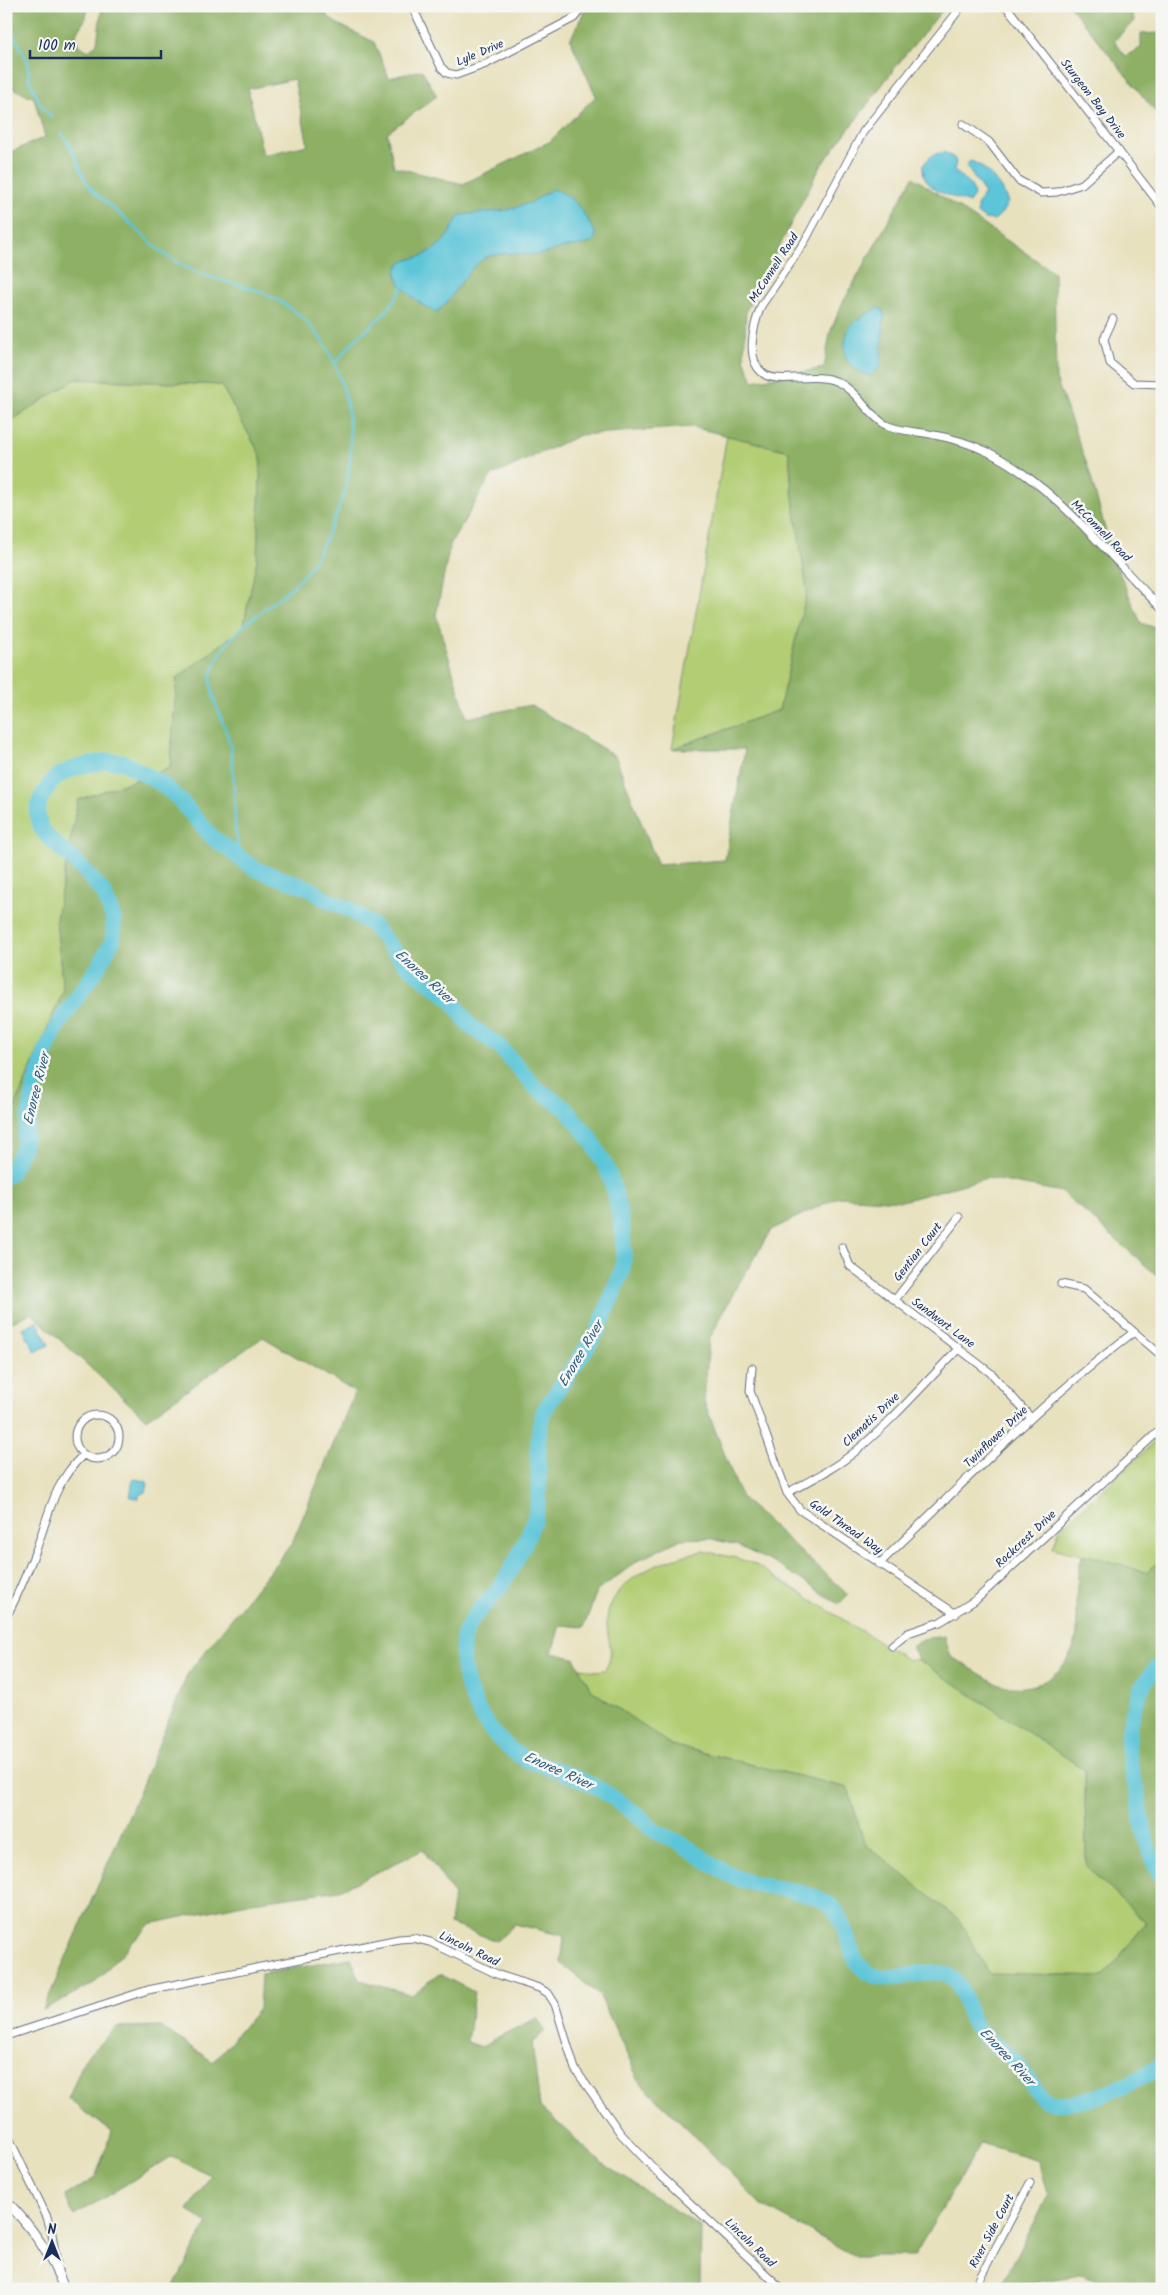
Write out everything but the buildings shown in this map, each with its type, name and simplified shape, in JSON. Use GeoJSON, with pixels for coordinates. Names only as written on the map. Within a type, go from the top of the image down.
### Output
{"type":"FeatureCollection","features":[{"type":"Feature","properties":{"kind":"street","name":"Lyle Drive"},"geometry":{"type":"LineString","coordinates":[[412,6],[441,67],[447,73],[456,75],[502,57],[574,18],[583,6]]}},
{"type":"Feature","properties":{"kind":"street","name":"McConnell Road"},"geometry":{"type":"LineString","coordinates":[[962,6],[863,132],[805,240],[761,306],[756,318],[753,338],[755,361],[762,373],[770,377],[819,377],[837,382],[854,394],[876,418],[888,425],[899,430],[934,434],[961,442],[987,452],[1012,465],[1052,496],[1162,609]]}},
{"type":"Feature","properties":{"kind":"street","name":"Sturgeon Bay Drive"},"geometry":{"type":"LineString","coordinates":[[1006,6],[1162,206]]}},
{"type":"Feature","properties":{"kind":"street"},"geometry":{"type":"LineString","coordinates":[[963,124],[988,142],[1018,180],[1041,193],[1057,192],[1082,184],[1119,152]]}},
{"type":"Feature","properties":{"kind":"street"},"geometry":{"type":"LineString","coordinates":[[1112,318],[1104,339],[1110,363],[1134,382],[1162,384]]}},
{"type":"Feature","properties":{"kind":"street","name":"Gentian Court"},"geometry":{"type":"LineString","coordinates":[[895,1300],[960,1217]]}},
{"type":"Feature","properties":{"kind":"street","name":"Sandwort Lane"},"geometry":{"type":"LineString","coordinates":[[842,1247],[850,1266],[992,1374],[1031,1418]]}},
{"type":"Feature","properties":{"kind":"street"},"geometry":{"type":"LineString","coordinates":[[1061,1284],[1084,1289],[1162,1356]]}},
{"type":"Feature","properties":{"kind":"street","name":"Twinflower Drive"},"geometry":{"type":"LineString","coordinates":[[879,1564],[1031,1418],[1091,1364],[1134,1332]]}},
{"type":"Feature","properties":{"kind":"street","name":"Clematis Drive"},"geometry":{"type":"LineString","coordinates":[[787,1493],[830,1470],[855,1452],[908,1402],[958,1348]]}},
{"type":"Feature","properties":{"kind":"street","name":"Gold Thread Way"},"geometry":{"type":"LineString","coordinates":[[752,1368],[750,1391],[787,1493],[800,1510],[956,1614]]}},
{"type":"Feature","properties":{"kind":"street"},"geometry":{"type":"LineString","coordinates":[[96,1415],[110,1419],[116,1427],[119,1436],[114,1450],[107,1457],[97,1459],[83,1455],[77,1447],[74,1438],[79,1424],[86,1417],[96,1415]]}},
{"type":"Feature","properties":{"kind":"street","name":"Rockcrest Drive"},"geometry":{"type":"LineString","coordinates":[[892,1646],[908,1633],[940,1622],[956,1614],[993,1586],[1162,1428]]}},
{"type":"Feature","properties":{"kind":"street"},"geometry":{"type":"LineString","coordinates":[[6,1617],[23,1583],[60,1484],[69,1468],[83,1455]]}},
{"type":"Feature","properties":{"kind":"street","name":"Lincoln Road"},"geometry":{"type":"LineString","coordinates":[[6,2036],[148,1990],[398,1939],[422,1940],[499,1976],[540,1988],[548,1993],[555,2004],[575,2069],[621,2134],[661,2176],[782,2289]]}},
{"type":"Feature","properties":{"kind":"street"},"geometry":{"type":"LineString","coordinates":[[6,2132],[47,2217],[52,2234],[58,2271],[64,2289]]}},
{"type":"Feature","properties":{"kind":"street","name":"River Side Court"},"geometry":{"type":"LineString","coordinates":[[974,2289],[1030,2183]]}},
{"type":"Feature","properties":{"kind":"street"},"geometry":{"type":"LineString","coordinates":[[6,2201],[27,2225],[58,2271]]}},
{"type":"Feature","properties":{"kind":"green space"},"geometry":{"type":"Polygon","coordinates":[[[6,6],[89,6],[85,20],[76,33],[78,45],[89,51],[97,43],[102,6],[316,6],[336,23],[374,42],[389,78],[422,70],[437,96],[387,133],[394,167],[463,184],[549,142],[596,96],[570,40],[587,6],[946,6],[901,60],[820,167],[746,311],[744,358],[753,381],[824,368],[830,333],[842,304],[913,177],[1054,272],[1056,379],[1089,470],[1113,558],[1141,623],[1162,630],[1162,1280],[1062,1192],[987,1178],[902,1201],[838,1197],[771,1230],[736,1288],[709,1340],[704,1401],[741,1497],[848,1595],[839,1604],[778,1565],[736,1545],[708,1538],[681,1539],[639,1560],[597,1591],[584,1627],[560,1625],[552,1653],[574,1658],[591,1690],[671,1745],[848,1788],[864,1843],[959,1920],[989,1973],[1104,1976],[1146,1923],[1086,1866],[1085,1770],[919,1660],[912,1647],[923,1639],[944,1636],[951,1657],[989,1679],[1009,1686],[1023,1687],[1036,1685],[1058,1671],[1067,1660],[1073,1647],[1077,1631],[1077,1592],[1081,1556],[1092,1556],[1146,1572],[1162,1560],[1162,2289],[1125,2289],[1080,2275],[1026,2284],[1028,2289],[999,2289],[1048,2197],[1038,2160],[981,2143],[914,2256],[855,2256],[761,2205],[690,2131],[640,2083],[600,1996],[561,1963],[564,1936],[515,1924],[497,1941],[450,1924],[454,1894],[423,1850],[340,1890],[252,1902],[150,1924],[94,1983],[43,2010],[137,1797],[188,1673],[292,1543],[355,1392],[263,1337],[146,1419],[31,1313],[6,1325],[6,1128],[63,991],[56,919],[78,800],[170,768],[177,678],[243,628],[257,560],[261,456],[221,385],[76,379],[6,424],[6,154],[45,137],[34,98],[6,85],[6,6]],[[294,79],[248,89],[263,155],[308,145],[294,79]],[[692,427],[580,435],[491,476],[450,545],[436,615],[467,718],[531,705],[615,756],[658,865],[725,860],[745,749],[672,749],[779,710],[807,591],[792,491],[789,451],[692,427]]]}},
{"type":"Feature","properties":{"kind":"green space"},"geometry":{"type":"Polygon","coordinates":[[[1070,6],[1131,6],[1134,21],[1114,41],[1125,56],[1141,48],[1141,34],[1162,33],[1162,120],[1070,6]]]}},
{"type":"Feature","properties":{"kind":"green space"},"geometry":{"type":"Polygon","coordinates":[[[76,379],[221,385],[261,456],[257,560],[243,628],[177,678],[170,768],[78,800],[56,919],[63,991],[6,1128],[6,424],[76,379]]]}},
{"type":"Feature","properties":{"kind":"green space"},"geometry":{"type":"Polygon","coordinates":[[[727,435],[789,451],[792,491],[807,591],[779,710],[672,749],[727,435]]]}},
{"type":"Feature","properties":{"kind":"green space"},"geometry":{"type":"Polygon","coordinates":[[[1159,1438],[1162,1441],[1162,1560],[1146,1572],[1053,1548],[1059,1530],[1159,1438]]]}},
{"type":"Feature","properties":{"kind":"green space"},"geometry":{"type":"Polygon","coordinates":[[[703,1551],[754,1564],[908,1660],[919,1660],[1085,1770],[1086,1866],[1146,1923],[1104,1976],[989,1973],[959,1920],[864,1843],[848,1788],[671,1745],[591,1690],[578,1667],[594,1671],[605,1670],[610,1659],[607,1625],[609,1609],[616,1595],[640,1574],[672,1559],[703,1551]]]}},
{"type":"Feature","properties":{"kind":"green space"},"geometry":{"type":"Polygon","coordinates":[[[351,1958],[360,1980],[412,1995],[439,1974],[474,1992],[467,2042],[482,2047],[537,2018],[545,2031],[532,2043],[540,2107],[603,2164],[701,2227],[700,2289],[172,2289],[208,2223],[188,2211],[211,2175],[171,2157],[74,2216],[65,2196],[95,2178],[112,2132],[68,2099],[85,2058],[117,2027],[160,2026],[213,2062],[259,2009],[261,1974],[351,1958]]]}},
{"type":"Feature","properties":{"kind":"water"},"geometry":{"type":"Polygon","coordinates":[[[944,152],[954,158],[956,162],[954,170],[972,187],[974,196],[969,203],[938,191],[927,181],[923,165],[932,155],[944,152]]]}},
{"type":"Feature","properties":{"kind":"water"},"geometry":{"type":"Polygon","coordinates":[[[970,161],[982,167],[993,177],[1008,202],[1002,213],[994,220],[985,219],[977,213],[977,206],[984,192],[966,166],[970,161]]]}},
{"type":"Feature","properties":{"kind":"water"},"geometry":{"type":"Polygon","coordinates":[[[552,189],[566,195],[578,207],[596,235],[593,242],[541,254],[500,254],[487,257],[471,270],[441,309],[435,312],[422,305],[408,293],[397,278],[396,271],[399,265],[424,255],[437,247],[460,215],[507,210],[532,202],[552,189]]]}},
{"type":"Feature","properties":{"kind":"water"},"geometry":{"type":"Polygon","coordinates":[[[878,308],[883,310],[884,318],[880,367],[871,376],[858,371],[849,363],[846,358],[845,346],[849,328],[859,319],[878,308]]]}},
{"type":"Feature","properties":{"kind":"water"},"geometry":{"type":"Polygon","coordinates":[[[37,1321],[49,1345],[35,1352],[23,1328],[37,1321]]]}},
{"type":"Feature","properties":{"kind":"water"},"geometry":{"type":"Polygon","coordinates":[[[133,1479],[146,1481],[148,1484],[146,1492],[139,1495],[139,1499],[130,1497],[133,1479]]]}},
{"type":"Feature","properties":{"kind":"waterway"},"geometry":{"type":"LineString","coordinates":[[6,7],[11,18],[13,34],[28,62],[29,79],[40,104],[52,118]]}},
{"type":"Feature","properties":{"kind":"waterway"},"geometry":{"type":"LineString","coordinates":[[62,134],[90,187],[150,242],[181,265],[199,273],[266,294],[296,312],[320,337],[341,380],[349,417],[350,454],[345,490],[335,518],[325,540],[304,575],[235,634],[225,646],[212,673],[211,681],[214,699],[230,744],[237,845],[240,859]]}},
{"type":"Feature","properties":{"kind":"waterway"},"geometry":{"type":"LineString","coordinates":[[336,362],[354,341],[388,309],[402,287]]}},
{"type":"Feature","properties":{"kind":"waterway","name":"Enoree River"},"geometry":{"type":"LineString","coordinates":[[6,1176],[11,1172],[23,1147],[36,1080],[47,1048],[58,1025],[99,966],[113,940],[114,920],[104,893],[84,870],[48,837],[41,828],[37,813],[40,800],[49,785],[58,776],[74,768],[105,761],[123,762],[160,783],[176,796],[213,838],[255,869],[309,888],[323,898],[346,908],[371,924],[406,964],[451,999],[470,1026],[499,1046],[536,1088],[565,1108],[591,1139],[608,1171],[622,1227],[624,1254],[622,1271],[598,1331],[545,1409],[539,1436],[539,1492],[534,1520],[527,1537],[516,1561],[502,1584],[473,1618],[465,1633],[463,1642],[463,1660],[471,1695],[489,1727],[514,1752],[529,1761],[544,1765],[599,1789],[635,1813],[653,1830],[680,1843],[730,1875],[752,1883],[822,1900],[832,1907],[839,1916],[856,1960],[863,1969],[873,1975],[892,1978],[921,1973],[940,1973],[954,1979],[961,1990],[970,2016],[977,2028],[1017,2064],[1046,2100],[1057,2103],[1071,2103],[1088,2099],[1123,2086],[1153,2071],[1162,2064]]}},
{"type":"Feature","properties":{"kind":"waterway","name":"Enoree River"},"geometry":{"type":"LineString","coordinates":[[1162,1665],[1154,1670],[1148,1678],[1137,1700],[1133,1712],[1128,1744],[1130,1764],[1146,1838],[1152,1858],[1162,1877]]}}]}
